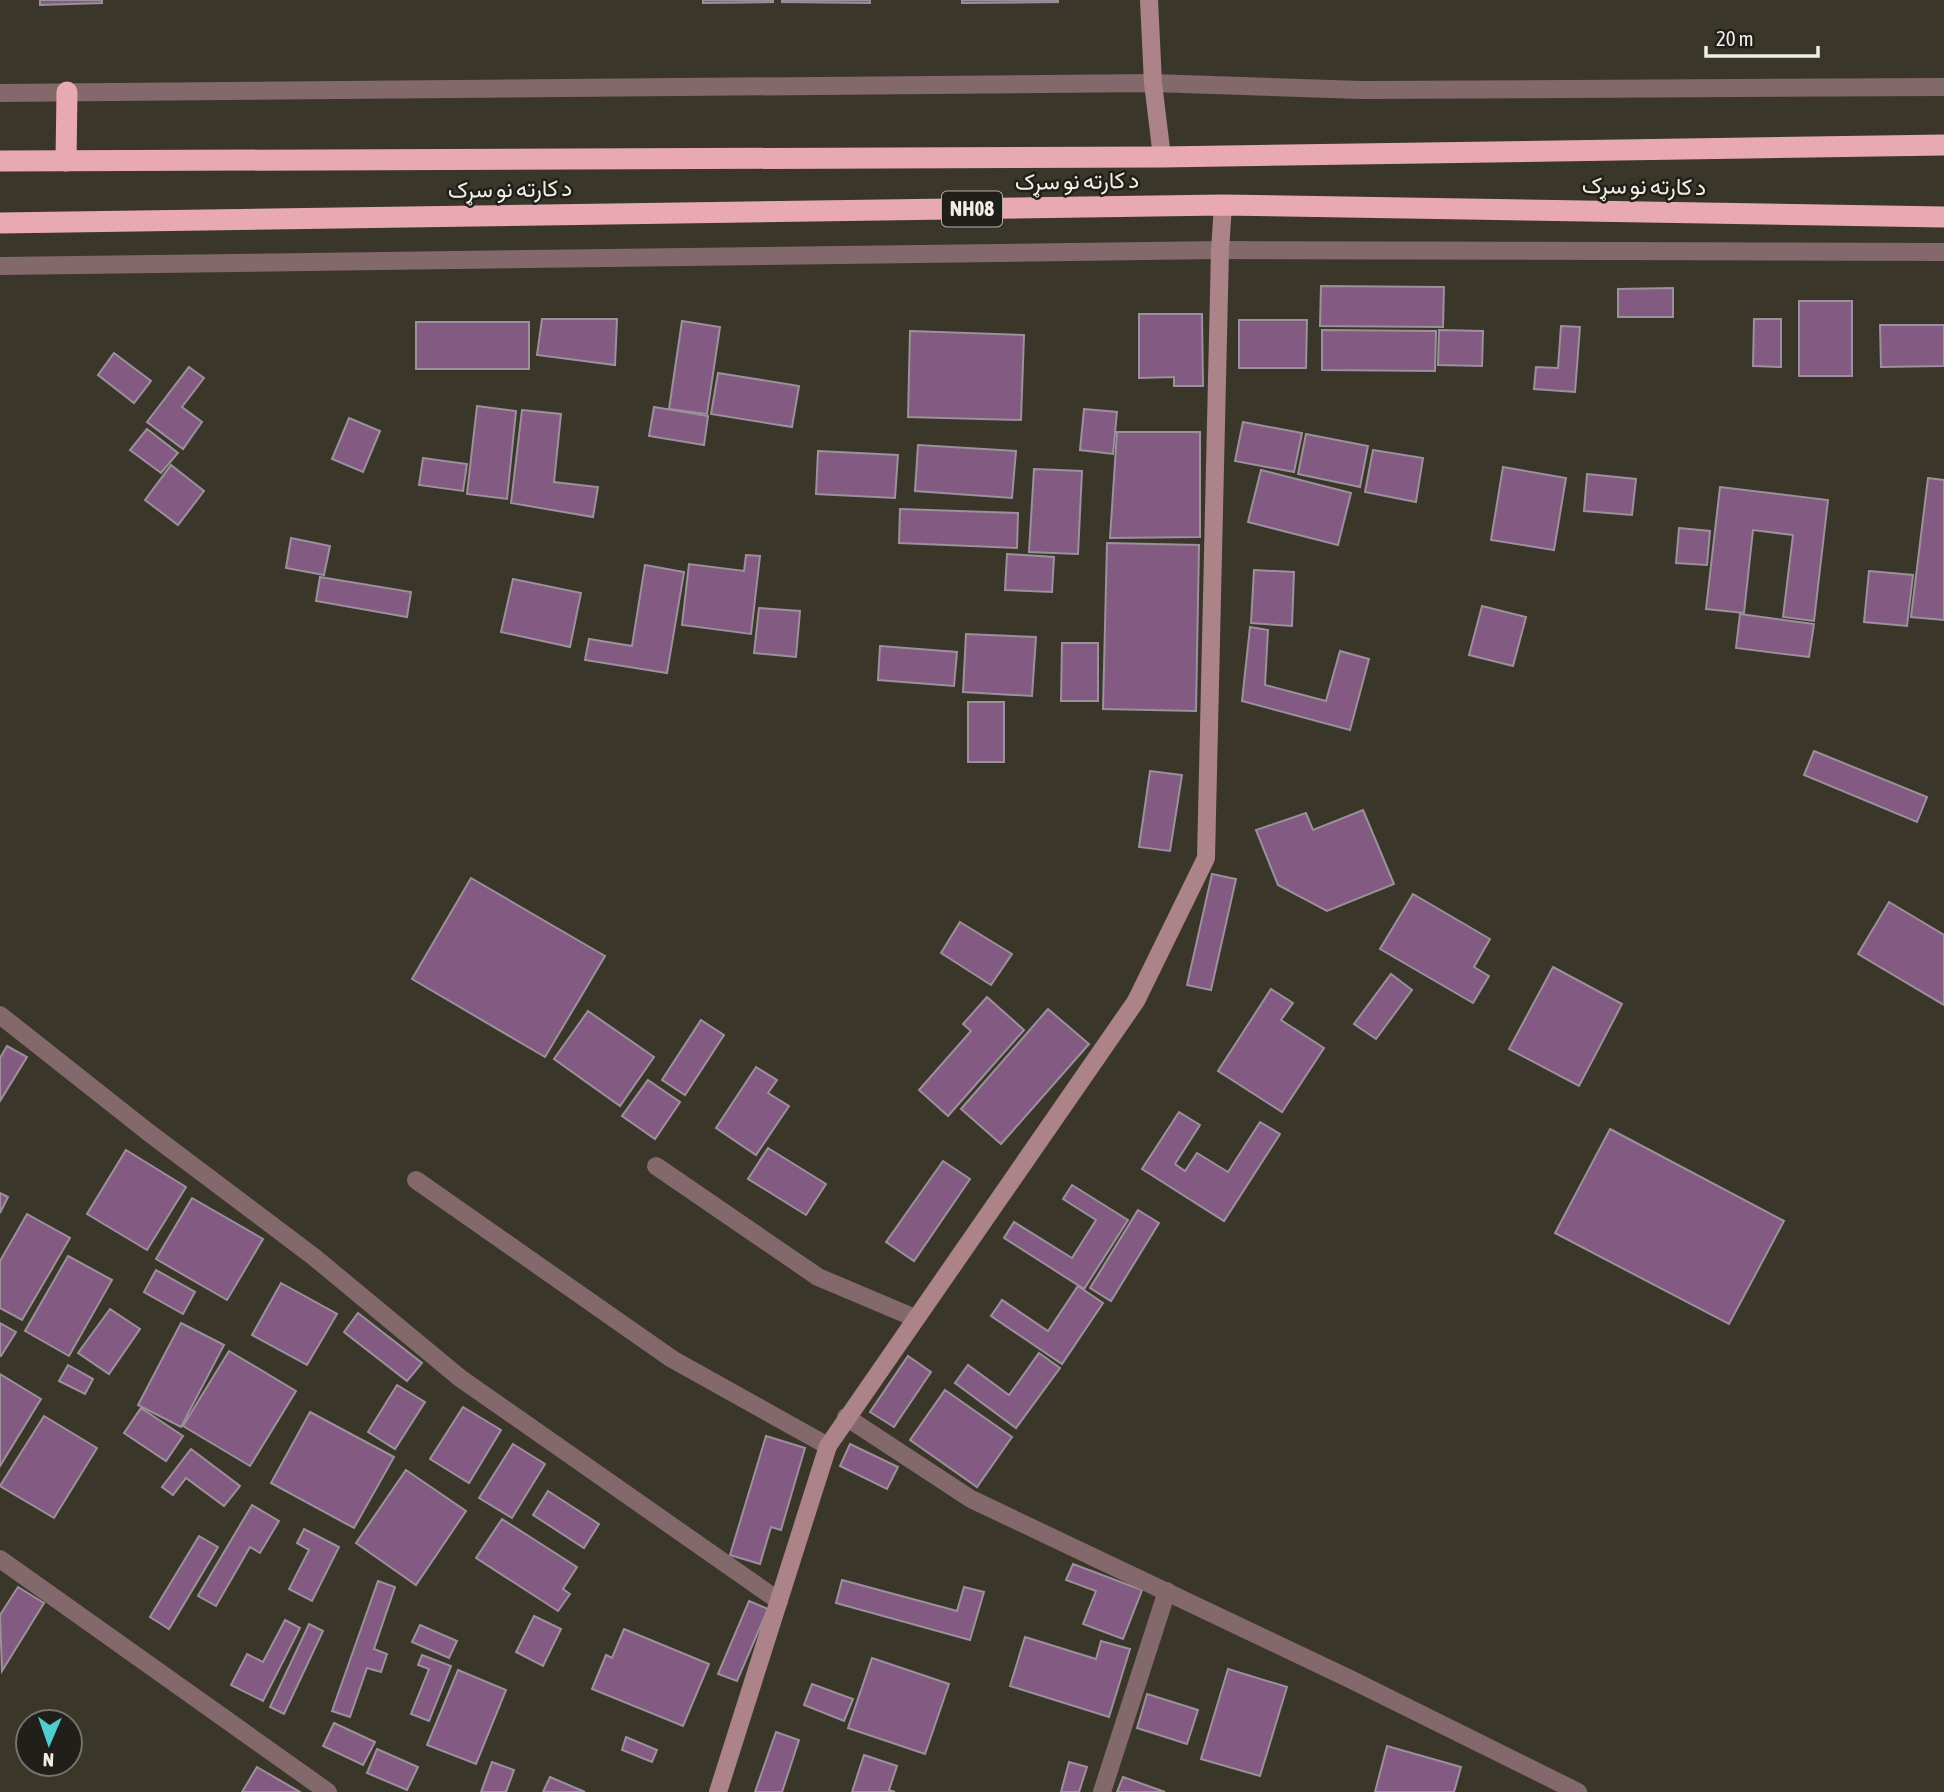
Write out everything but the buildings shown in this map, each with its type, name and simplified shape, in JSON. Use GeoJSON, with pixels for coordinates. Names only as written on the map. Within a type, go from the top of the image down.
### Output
{"type":"FeatureCollection","features":[{"type":"Feature","properties":{"kind":"highway"},"geometry":{"type":"LineString","coordinates":[[66,160],[67,92]]}},
{"type":"Feature","properties":{"kind":"highway","name":"د کارته نو سړک"},"geometry":{"type":"LineString","coordinates":[[0,161],[1162,157],[1944,145]]}},
{"type":"Feature","properties":{"kind":"highway","name":"د کارته نو سړک"},"geometry":{"type":"LineString","coordinates":[[0,223],[1223,205],[1944,217]]}},
{"type":"Feature","properties":{"kind":"street"},"geometry":{"type":"LineString","coordinates":[[1149,0],[1153,83],[1162,157]]}},
{"type":"Feature","properties":{"kind":"street"},"geometry":{"type":"LineString","coordinates":[[0,93],[1153,83],[1361,90],[1944,87]]}},
{"type":"Feature","properties":{"kind":"street"},"geometry":{"type":"LineString","coordinates":[[718,1792],[828,1446],[1136,1001],[1206,858],[1223,205]]}},
{"type":"Feature","properties":{"kind":"street"},"geometry":{"type":"LineString","coordinates":[[0,266],[1220,250],[1944,252]]}},
{"type":"Feature","properties":{"kind":"street"},"geometry":{"type":"LineString","coordinates":[[0,1015],[314,1258],[460,1378],[779,1601]]}},
{"type":"Feature","properties":{"kind":"street"},"geometry":{"type":"LineString","coordinates":[[656,1166],[818,1277],[915,1318]]}},
{"type":"Feature","properties":{"kind":"street"},"geometry":{"type":"LineString","coordinates":[[416,1180],[672,1359],[828,1446]]}},
{"type":"Feature","properties":{"kind":"street"},"geometry":{"type":"LineString","coordinates":[[846,1417],[971,1499],[1167,1591],[1578,1792]]}},
{"type":"Feature","properties":{"kind":"street"},"geometry":{"type":"LineString","coordinates":[[0,1559],[328,1792]]}},
{"type":"Feature","properties":{"kind":"street"},"geometry":{"type":"LineString","coordinates":[[1102,1792],[1167,1591]]}}]}
